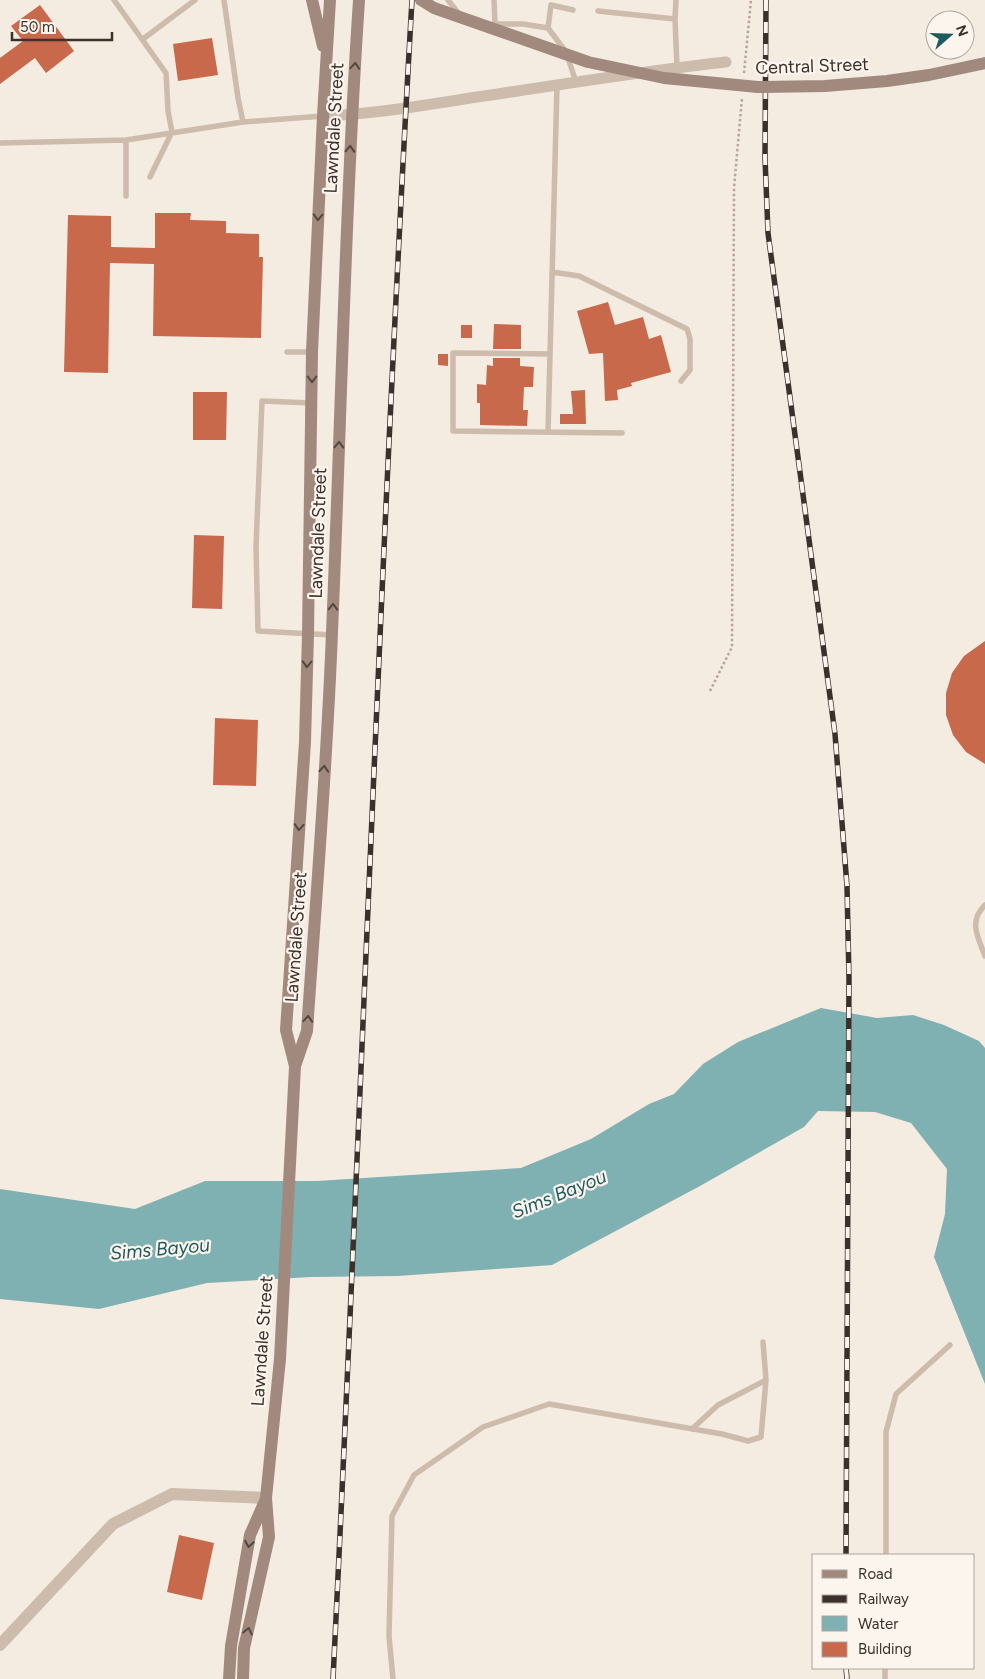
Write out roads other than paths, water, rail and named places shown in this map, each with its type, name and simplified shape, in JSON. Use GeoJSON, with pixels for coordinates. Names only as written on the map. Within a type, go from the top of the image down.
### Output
{"type":"FeatureCollection","features":[{"type":"Feature","properties":{"kind":"main road"},"geometry":{"type":"LineString","coordinates":[[312,0],[327,62]]}},
{"type":"Feature","properties":{"kind":"main road","name":"Lawndale Street"},"geometry":{"type":"LineString","coordinates":[[243,1679],[244,1648],[269,1536],[266,1498],[280,1359],[294,1090],[295,1066],[286,1030],[305,742],[312,352],[330,0]]}},
{"type":"Feature","properties":{"kind":"main road","name":"Lawndale Street"},"geometry":{"type":"LineString","coordinates":[[295,1066],[308,1031],[332,635],[352,115],[359,0]]}},
{"type":"Feature","properties":{"kind":"main road","name":"Central Street"},"geometry":{"type":"LineString","coordinates":[[421,0],[434,8],[588,62],[664,78],[758,87],[825,86],[887,81],[929,75],[985,63]]}},
{"type":"Feature","properties":{"kind":"main road","name":"Lawndale Street"},"geometry":{"type":"LineString","coordinates":[[229,1679],[231,1646],[250,1535],[266,1498]]}},
{"type":"Feature","properties":{"kind":"street"},"geometry":{"type":"LineString","coordinates":[[323,116],[352,115],[677,67],[726,62]]}},
{"type":"Feature","properties":{"kind":"street"},"geometry":{"type":"LineString","coordinates":[[0,1645],[113,1524],[172,1494],[266,1498]]}},
{"type":"Feature","properties":{"kind":"lane"},"geometry":{"type":"LineString","coordinates":[[114,0],[166,73],[168,111],[172,132],[150,177]]}},
{"type":"Feature","properties":{"kind":"lane"},"geometry":{"type":"LineString","coordinates":[[143,39],[195,0]]}},
{"type":"Feature","properties":{"kind":"lane"},"geometry":{"type":"LineString","coordinates":[[224,0],[243,122]]}},
{"type":"Feature","properties":{"kind":"lane"},"geometry":{"type":"LineString","coordinates":[[448,0],[462,18],[494,24],[524,24],[548,28],[566,52],[576,82]]}},
{"type":"Feature","properties":{"kind":"lane"},"geometry":{"type":"LineString","coordinates":[[494,0],[494,24]]}},
{"type":"Feature","properties":{"kind":"lane"},"geometry":{"type":"LineString","coordinates":[[676,0],[677,67]]}},
{"type":"Feature","properties":{"kind":"lane"},"geometry":{"type":"LineString","coordinates":[[548,28],[551,5],[573,10]]}},
{"type":"Feature","properties":{"kind":"lane"},"geometry":{"type":"LineString","coordinates":[[598,11],[675,19]]}},
{"type":"Feature","properties":{"kind":"lane"},"geometry":{"type":"LineString","coordinates":[[548,432],[557,85]]}},
{"type":"Feature","properties":{"kind":"lane"},"geometry":{"type":"LineString","coordinates":[[0,143],[126,140],[243,122],[323,116]]}},
{"type":"Feature","properties":{"kind":"lane"},"geometry":{"type":"LineString","coordinates":[[126,140],[126,196]]}},
{"type":"Feature","properties":{"kind":"lane"},"geometry":{"type":"LineString","coordinates":[[552,272],[579,276],[687,329],[690,340],[690,370],[681,381]]}},
{"type":"Feature","properties":{"kind":"lane"},"geometry":{"type":"LineString","coordinates":[[287,352],[312,352]]}},
{"type":"Feature","properties":{"kind":"lane"},"geometry":{"type":"LineString","coordinates":[[550,354],[453,353],[452,431],[622,433]]}},
{"type":"Feature","properties":{"kind":"lane"},"geometry":{"type":"LineString","coordinates":[[312,403],[262,401],[256,547],[258,631],[332,635]]}},
{"type":"Feature","properties":{"kind":"lane"},"geometry":{"type":"LineString","coordinates":[[985,905],[975,919],[976,932],[985,956]]}},
{"type":"Feature","properties":{"kind":"lane"},"geometry":{"type":"LineString","coordinates":[[393,1679],[389,1636],[392,1516],[414,1475],[482,1427],[550,1404],[722,1434],[748,1441],[762,1437],[766,1380],[763,1342]]}},
{"type":"Feature","properties":{"kind":"lane"},"geometry":{"type":"LineString","coordinates":[[886,1554],[886,1432],[896,1394],[950,1345]]}},
{"type":"Feature","properties":{"kind":"lane"},"geometry":{"type":"LineString","coordinates":[[692,1429],[718,1405],[766,1380]]}},
{"type":"Feature","properties":{"kind":"water","name":"Sims Bayou"},"geometry":{"type":"Polygon","coordinates":[[[821,1008],[877,1018],[913,1015],[944,1025],[979,1041],[985,1048],[985,1384],[934,1257],[945,1214],[947,1169],[911,1123],[875,1112],[818,1111],[804,1127],[700,1186],[552,1265],[398,1276],[311,1277],[207,1283],[99,1309],[0,1299],[0,1189],[135,1209],[205,1181],[317,1181],[521,1168],[591,1139],[649,1104],[674,1094],[703,1064],[738,1042],[821,1008]]]}},
{"type":"Feature","properties":{"kind":"railway"},"geometry":{"type":"LineString","coordinates":[[333,1679],[380,629],[412,0]]}},
{"type":"Feature","properties":{"kind":"railway"},"geometry":{"type":"LineString","coordinates":[[766,0],[765,158],[768,233],[835,734],[847,886],[849,979],[846,1554]]}},
{"type":"Feature","properties":{"kind":"railway"},"geometry":{"type":"LineString","coordinates":[[846,1669],[847,1679]]}}]}
